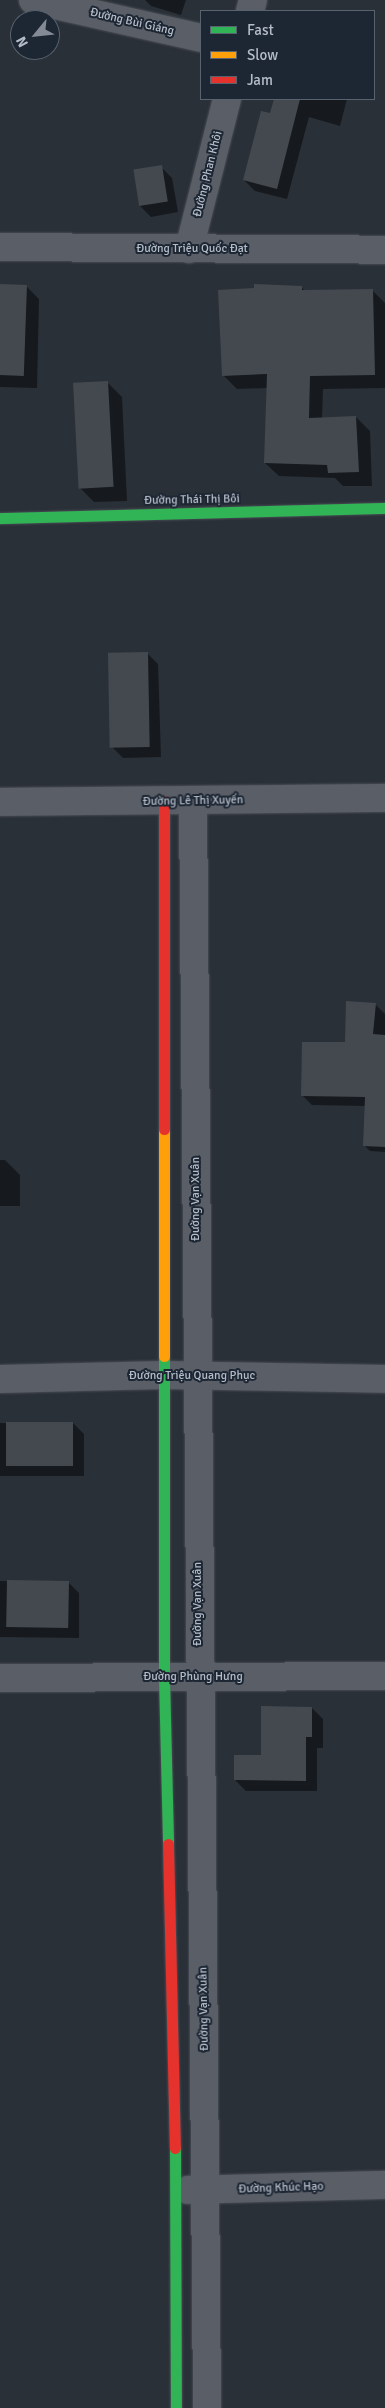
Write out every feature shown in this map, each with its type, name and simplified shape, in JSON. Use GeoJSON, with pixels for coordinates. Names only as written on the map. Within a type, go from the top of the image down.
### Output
{"type":"FeatureCollection","features":[{"type":"Feature","properties":{"kind":"street","name":"Đường Bùi Giáng"},"geometry":{"type":"LineString","coordinates":[[33,0],[200,38]]}},
{"type":"Feature","properties":{"kind":"street","name":"Đường Phan Khôi"},"geometry":{"type":"LineString","coordinates":[[189,249],[227,100]]}},
{"type":"Feature","properties":{"kind":"street","name":"Đường Triệu Quốc Đạt"},"geometry":{"type":"LineString","coordinates":[[0,247],[385,250]]}},
{"type":"Feature","properties":{"kind":"street","name":"Đường Thái Thị Bôi"},"geometry":{"type":"LineString","coordinates":[[0,518],[385,508]]}},
{"type":"Feature","properties":{"kind":"street","name":"Đường Lê Thị Xuyến"},"geometry":{"type":"LineString","coordinates":[[0,802],[385,798]]}},
{"type":"Feature","properties":{"kind":"street"},"geometry":{"type":"LineString","coordinates":[[164,801],[164,1677],[176,2191],[176,2408]]}},
{"type":"Feature","properties":{"kind":"street","name":"Đường Vạn Xuân"},"geometry":{"type":"LineString","coordinates":[[194,801],[198,1677],[206,2190],[206,2408]]}},
{"type":"Feature","properties":{"kind":"street","name":"Đường Triệu Quang Phục"},"geometry":{"type":"LineString","coordinates":[[0,1379],[163,1375],[385,1379]]}},
{"type":"Feature","properties":{"kind":"street","name":"Đường Phùng Hưng"},"geometry":{"type":"LineString","coordinates":[[0,1678],[385,1676]]}},
{"type":"Feature","properties":{"kind":"street","name":"Đường Khúc Hạo"},"geometry":{"type":"LineString","coordinates":[[176,2191],[385,2185]]}},
{"type":"Feature","properties":{"kind":"building"},"geometry":{"type":"Polygon","coordinates":[[[274,100],[300,100],[277,189],[243,180],[261,111],[270,113],[274,100]]]}},
{"type":"Feature","properties":{"kind":"building"},"geometry":{"type":"Polygon","coordinates":[[[162,165],[168,202],[139,206],[133,170],[162,165]]]}},
{"type":"Feature","properties":{"kind":"building"},"geometry":{"type":"Polygon","coordinates":[[[0,284],[27,285],[24,376],[0,375],[0,284]]]}},
{"type":"Feature","properties":{"kind":"building"},"geometry":{"type":"Polygon","coordinates":[[[254,284],[302,286],[302,290],[373,289],[375,375],[310,376],[309,418],[356,416],[359,472],[328,473],[327,465],[264,463],[267,374],[222,376],[218,290],[254,288],[254,284]]]}},
{"type":"Feature","properties":{"kind":"building"},"geometry":{"type":"Polygon","coordinates":[[[108,381],[114,487],[79,489],[73,383],[108,381]]]}},
{"type":"Feature","properties":{"kind":"building"},"geometry":{"type":"Polygon","coordinates":[[[148,652],[150,747],[110,748],[108,653],[148,652]]]}},
{"type":"Feature","properties":{"kind":"building"},"geometry":{"type":"Polygon","coordinates":[[[346,1001],[376,1003],[373,1034],[385,1035],[385,1147],[363,1146],[365,1097],[301,1096],[302,1042],[345,1042],[346,1001]]]}},
{"type":"Feature","properties":{"kind":"building"},"geometry":{"type":"Polygon","coordinates":[[[6,1422],[73,1422],[73,1466],[6,1466],[6,1422]]]}},
{"type":"Feature","properties":{"kind":"building"},"geometry":{"type":"Polygon","coordinates":[[[7,1580],[69,1581],[68,1628],[6,1627],[7,1580]]]}},
{"type":"Feature","properties":{"kind":"building"},"geometry":{"type":"Polygon","coordinates":[[[261,1706],[312,1707],[312,1737],[306,1737],[306,1781],[234,1780],[234,1755],[261,1755],[261,1706]]]}},
{"type":"Feature","properties":{"kind":"traffic: fast"},"geometry":{"type":"LineString","coordinates":[[0,518],[385,508]]}},
{"type":"Feature","properties":{"kind":"traffic: fast"},"geometry":{"type":"LineString","coordinates":[[164,1356],[164,1677],[168,1844]]}},
{"type":"Feature","properties":{"kind":"traffic: fast"},"geometry":{"type":"LineString","coordinates":[[175,2148],[176,2408]]}},
{"type":"Feature","properties":{"kind":"traffic: slow"},"geometry":{"type":"LineString","coordinates":[[164,1129],[164,1356]]}},
{"type":"Feature","properties":{"kind":"traffic: jam"},"geometry":{"type":"LineString","coordinates":[[164,801],[164,1129]]}},
{"type":"Feature","properties":{"kind":"traffic: jam"},"geometry":{"type":"LineString","coordinates":[[168,1844],[175,2148]]}}]}
